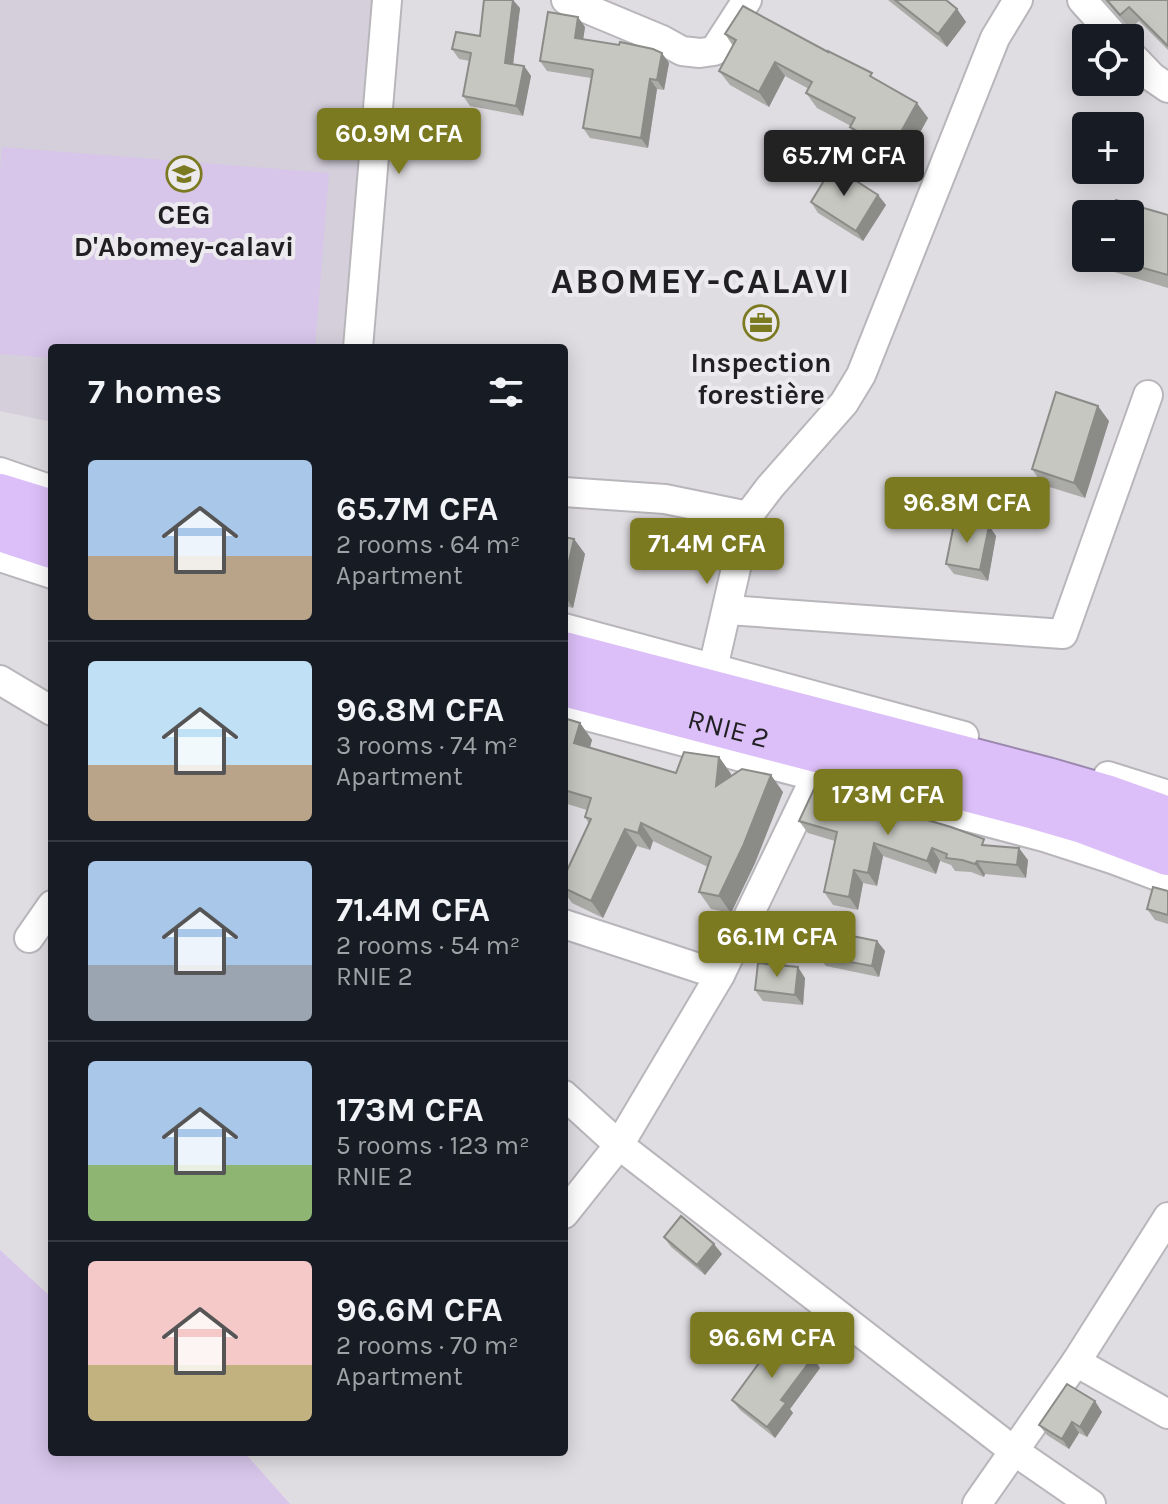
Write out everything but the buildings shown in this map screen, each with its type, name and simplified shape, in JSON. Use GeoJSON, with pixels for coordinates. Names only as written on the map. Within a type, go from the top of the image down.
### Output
{"type":"FeatureCollection","features":[{"type":"Feature","properties":{"kind":"highway"},"geometry":{"type":"LineString","coordinates":[[0,495],[48,510]]}},
{"type":"Feature","properties":{"kind":"highway"},"geometry":{"type":"LineString","coordinates":[[0,530],[48,546]]}},
{"type":"Feature","properties":{"kind":"highway","name":"RNIE 2"},"geometry":{"type":"LineString","coordinates":[[568,654],[1047,779],[1168,818]]}},
{"type":"Feature","properties":{"kind":"highway","name":"RNIE 2"},"geometry":{"type":"LineString","coordinates":[[568,686],[1059,815],[1168,854]]}},
{"type":"Feature","properties":{"kind":"street"},"geometry":{"type":"LineString","coordinates":[[358,344],[387,0]]}},
{"type":"Feature","properties":{"kind":"street"},"geometry":{"type":"LineString","coordinates":[[566,0],[682,51],[700,53],[714,51],[747,0]]}},
{"type":"Feature","properties":{"kind":"street"},"geometry":{"type":"LineString","coordinates":[[713,668],[748,516],[844,403],[861,375],[995,38],[1018,0]]}},
{"type":"Feature","properties":{"kind":"street"},"geometry":{"type":"LineString","coordinates":[[1082,0],[1103,24]]}},
{"type":"Feature","properties":{"kind":"street"},"geometry":{"type":"LineString","coordinates":[[1144,69],[1168,88]]}},
{"type":"Feature","properties":{"kind":"street"},"geometry":{"type":"LineString","coordinates":[[728,610],[1063,634],[1148,395]]}},
{"type":"Feature","properties":{"kind":"street"},"geometry":{"type":"LineString","coordinates":[[0,472],[48,489]]}},
{"type":"Feature","properties":{"kind":"street"},"geometry":{"type":"LineString","coordinates":[[568,492],[665,499],[748,516]]}},
{"type":"Feature","properties":{"kind":"street"},"geometry":{"type":"LineString","coordinates":[[0,557],[48,573]]}},
{"type":"Feature","properties":{"kind":"street"},"geometry":{"type":"LineString","coordinates":[[568,629],[1168,795]]}},
{"type":"Feature","properties":{"kind":"street"},"geometry":{"type":"LineString","coordinates":[[0,680],[48,709]]}},
{"type":"Feature","properties":{"kind":"street"},"geometry":{"type":"LineString","coordinates":[[568,711],[1044,837],[1168,880]]}},
{"type":"Feature","properties":{"kind":"street"},"geometry":{"type":"LineString","coordinates":[[568,1209],[619,1145],[720,975],[816,776]]}},
{"type":"Feature","properties":{"kind":"street"},"geometry":{"type":"LineString","coordinates":[[29,938],[48,911]]}},
{"type":"Feature","properties":{"kind":"street"},"geometry":{"type":"LineString","coordinates":[[568,925],[720,975]]}},
{"type":"Feature","properties":{"kind":"street"},"geometry":{"type":"LineString","coordinates":[[568,1099],[619,1145],[1014,1451],[1091,1504]]}},
{"type":"Feature","properties":{"kind":"street"},"geometry":{"type":"LineString","coordinates":[[977,1504],[1076,1362],[1168,1217]]}},
{"type":"Feature","properties":{"kind":"street"},"geometry":{"type":"LineString","coordinates":[[1076,1362],[1168,1414]]}},
{"type":"Feature","properties":{"kind":"shaded area","name":"CEG D'Abomey-calavi"},"geometry":{"type":"Polygon","coordinates":[[[0,0],[386,0],[350,344],[48,344],[48,421],[0,411],[0,0]]]}},
{"type":"Feature","properties":{"kind":"shaded area"},"geometry":{"type":"Polygon","coordinates":[[[2,147],[329,173],[315,344],[48,344],[48,358],[0,354],[2,147]]]}},
{"type":"Feature","properties":{"kind":"shaded area"},"geometry":{"type":"Polygon","coordinates":[[[0,1250],[48,1294],[48,1456],[248,1456],[290,1504],[0,1504],[0,1250]]]}},
{"type":"Feature","properties":{"kind":"place","name":"CEG D'Abomey-calavi"},"geometry":{"type":"Point","coordinates":[184,174]}},
{"type":"Feature","properties":{"kind":"place","name":"Inspection forestière"},"geometry":{"type":"Point","coordinates":[761,323]}},
{"type":"Feature","properties":{"kind":"district","name":"ABOMEY-CALAVI"},"geometry":{"type":"Point","coordinates":[701,280]}}]}
